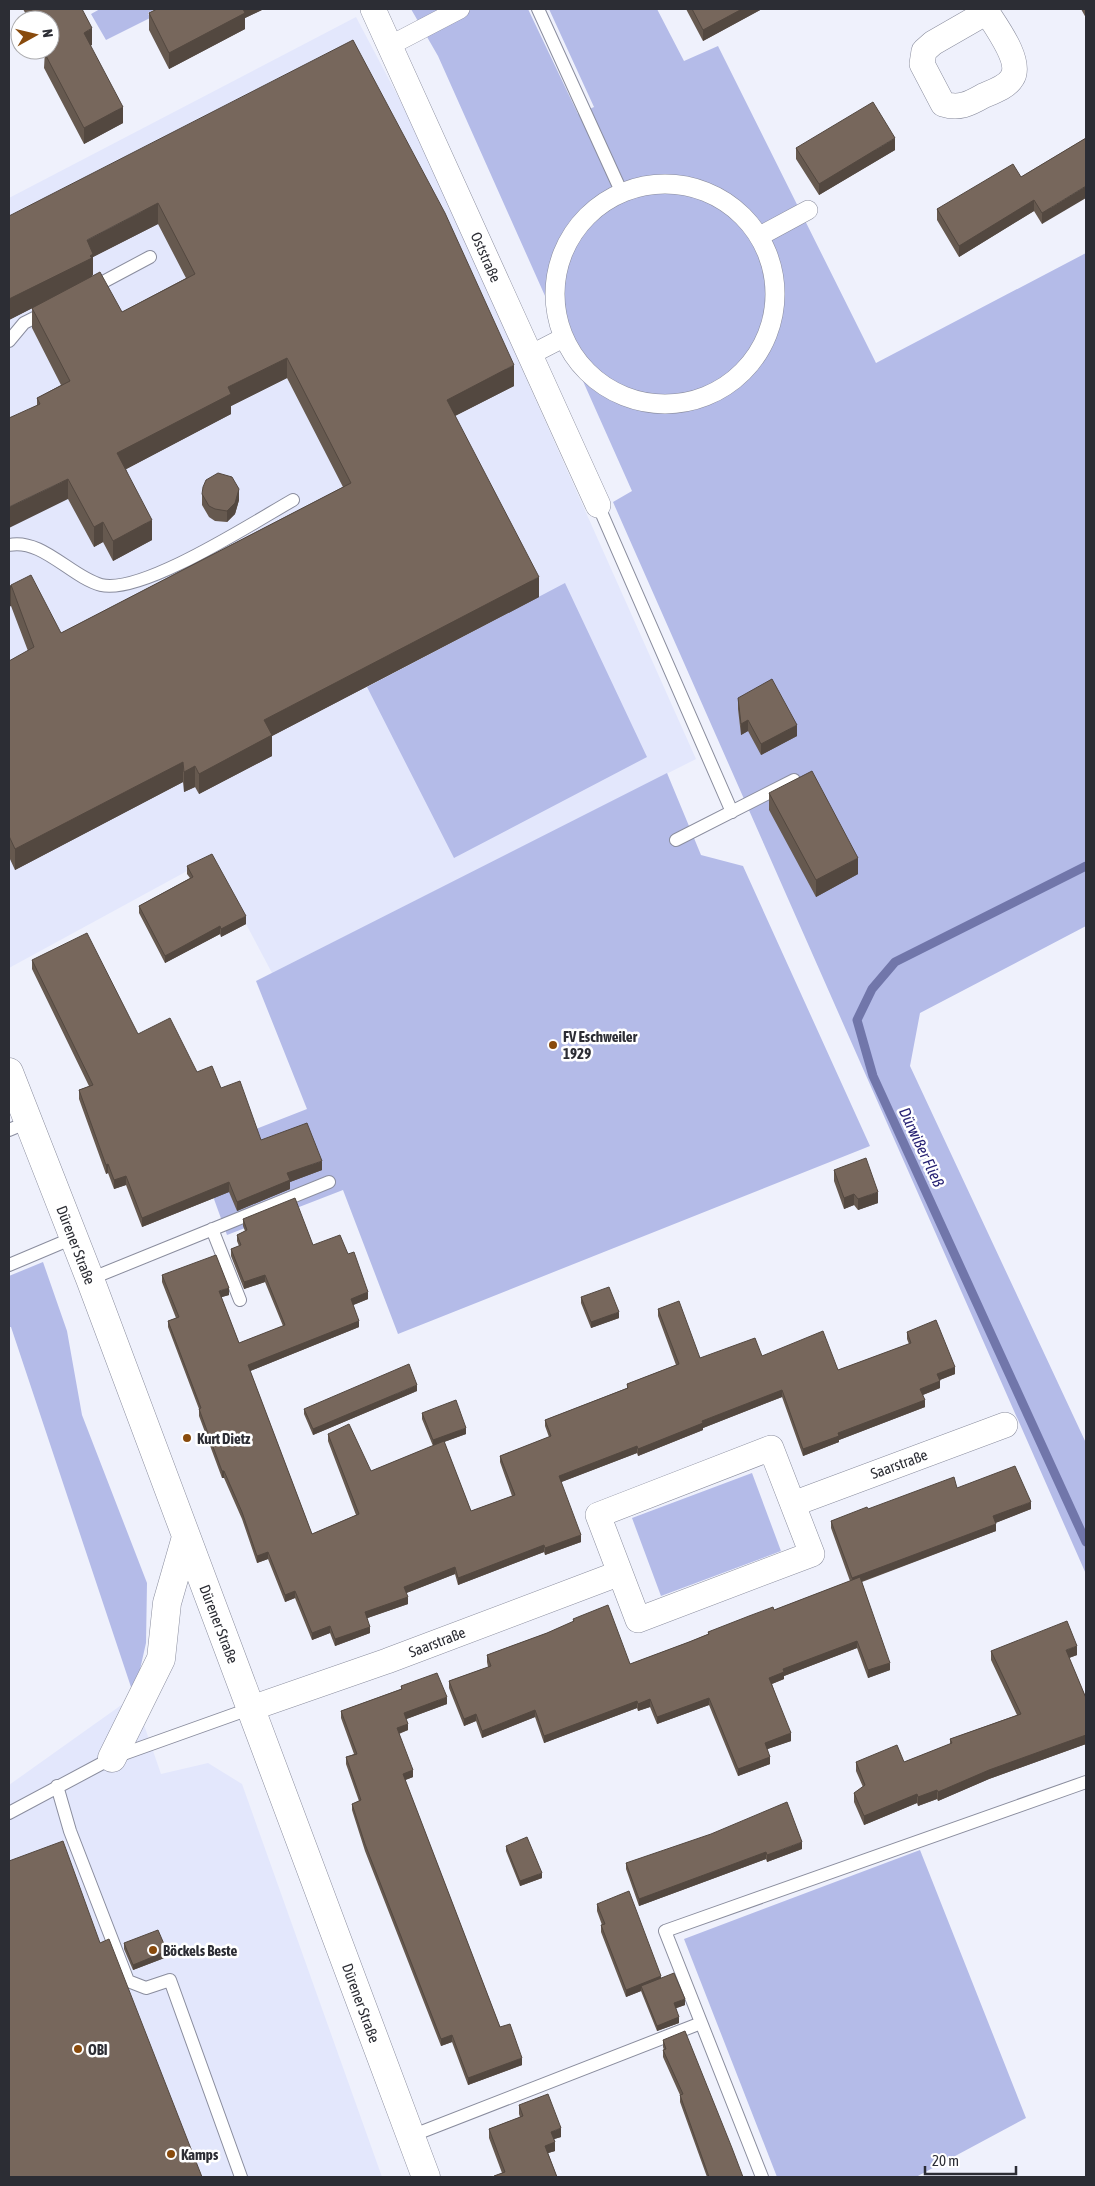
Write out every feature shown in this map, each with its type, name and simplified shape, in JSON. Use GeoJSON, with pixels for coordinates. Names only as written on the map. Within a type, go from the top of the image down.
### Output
{"type":"FeatureCollection","features":[{"type":"Feature","properties":{"kind":"main road","name":"Dürener Straße"},"geometry":{"type":"LineString","coordinates":[[9,1072],[18,1126],[73,1238],[90,1279],[426,2177]]}},
{"type":"Feature","properties":{"kind":"main road"},"geometry":{"type":"LineString","coordinates":[[112,1758],[162,1659],[167,1602],[186,1538]]}},
{"type":"Feature","properties":{"kind":"street","name":"Oststraße"},"geometry":{"type":"LineString","coordinates":[[374,9],[598,505]]}},
{"type":"Feature","properties":{"kind":"street"},"geometry":{"type":"LineString","coordinates":[[391,45],[460,9]]}},
{"type":"Feature","properties":{"kind":"street"},"geometry":{"type":"LineString","coordinates":[[672,182],[701,188],[736,209],[760,236],[773,266],[776,293],[774,314],[767,338],[754,360],[729,385],[692,402],[659,405],[622,396],[584,370],[562,338],[554,309],[554,286],[560,254],[572,232],[589,212],[621,191],[672,182]]}},
{"type":"Feature","properties":{"kind":"street"},"geometry":{"type":"LineString","coordinates":[[760,236],[808,210]]}},
{"type":"Feature","properties":{"kind":"street"},"geometry":{"type":"LineString","coordinates":[[530,355],[562,338]]}},
{"type":"Feature","properties":{"kind":"street","name":"Saarstraße"},"geometry":{"type":"LineString","coordinates":[[793,1504],[1005,1425]]}},
{"type":"Feature","properties":{"kind":"street"},"geometry":{"type":"LineString","coordinates":[[771,1448],[812,1554],[638,1620],[620,1573],[598,1515],[771,1448]]}},
{"type":"Feature","properties":{"kind":"street","name":"Saarstraße"},"geometry":{"type":"LineString","coordinates":[[252,1708],[386,1661],[620,1573]]}},
{"type":"Feature","properties":{"kind":"lane"},"geometry":{"type":"LineString","coordinates":[[538,9],[621,191]]}},
{"type":"Feature","properties":{"kind":"lane"},"geometry":{"type":"LineString","coordinates":[[74,297],[150,257]]}},
{"type":"Feature","properties":{"kind":"lane"},"geometry":{"type":"LineString","coordinates":[[9,341],[24,323],[58,305]]}},
{"type":"Feature","properties":{"kind":"lane"},"geometry":{"type":"LineString","coordinates":[[9,545],[25,545],[48,555],[87,579],[100,585],[115,587],[132,583],[175,566],[293,500]]}},
{"type":"Feature","properties":{"kind":"lane"},"geometry":{"type":"LineString","coordinates":[[598,505],[732,812]]}},
{"type":"Feature","properties":{"kind":"lane"},"geometry":{"type":"LineString","coordinates":[[676,840],[800,778]]}},
{"type":"Feature","properties":{"kind":"lane"},"geometry":{"type":"LineString","coordinates":[[90,1279],[329,1182]]}},
{"type":"Feature","properties":{"kind":"lane"},"geometry":{"type":"LineString","coordinates":[[212,1229],[240,1300]]}},
{"type":"Feature","properties":{"kind":"lane"},"geometry":{"type":"LineString","coordinates":[[9,1265],[73,1238]]}},
{"type":"Feature","properties":{"kind":"lane"},"geometry":{"type":"LineString","coordinates":[[9,1813],[112,1758],[252,1708]]}},
{"type":"Feature","properties":{"kind":"lane"},"geometry":{"type":"LineString","coordinates":[[762,2177],[665,1931],[1086,1782]]}},
{"type":"Feature","properties":{"kind":"lane"},"geometry":{"type":"LineString","coordinates":[[57,1786],[70,1831],[128,1981],[146,1988],[170,1980],[241,2177]]}},
{"type":"Feature","properties":{"kind":"lane"},"geometry":{"type":"LineString","coordinates":[[411,2136],[701,2023]]}},
{"type":"Feature","properties":{"kind":"shaded area"},"geometry":{"type":"Polygon","coordinates":[[[100,9],[155,9],[148,13],[150,18],[106,40],[91,14],[100,9]]]}},
{"type":"Feature","properties":{"kind":"shaded area"},"geometry":{"type":"Polygon","coordinates":[[[411,9],[528,9],[578,114],[594,107],[549,9],[657,9],[684,61],[718,46],[876,363],[1086,253],[1086,926],[920,1013],[910,1066],[1086,1443],[1086,1574],[613,502],[632,491],[438,56],[411,9]]]}},
{"type":"Feature","properties":{"kind":"shaded area"},"geometry":{"type":"Polygon","coordinates":[[[356,17],[412,123],[696,759],[272,973],[211,858],[9,968],[9,198],[356,17]]]}},
{"type":"Feature","properties":{"kind":"shaded area"},"geometry":{"type":"Polygon","coordinates":[[[565,583],[647,757],[454,858],[367,687],[565,583]]]}},
{"type":"Feature","properties":{"kind":"shaded area","name":"FV Eschweiler 1929"},"geometry":{"type":"Polygon","coordinates":[[[667,773],[701,855],[743,866],[870,1146],[398,1334],[343,1190],[227,1235],[197,1152],[307,1109],[256,981],[667,773]]]}},
{"type":"Feature","properties":{"kind":"shaded area"},"geometry":{"type":"Polygon","coordinates":[[[43,1262],[67,1331],[82,1415],[147,1583],[146,1643],[134,1696],[11,1327],[9,1327],[9,1276],[43,1262]]]}},
{"type":"Feature","properties":{"kind":"shaded area"},"geometry":{"type":"Polygon","coordinates":[[[752,1473],[781,1551],[661,1596],[632,1518],[752,1473]]]}},
{"type":"Feature","properties":{"kind":"shaded area"},"geometry":{"type":"Polygon","coordinates":[[[134,1696],[161,1774],[208,1763],[242,1784],[382,2177],[9,2177],[9,1785],[134,1696]]]}},
{"type":"Feature","properties":{"kind":"shaded area"},"geometry":{"type":"Polygon","coordinates":[[[920,1850],[1026,2118],[916,2177],[777,2177],[684,1939],[920,1850]]]}},
{"type":"Feature","properties":{"kind":"building"},"geometry":{"type":"Polygon","coordinates":[[[82,9],[92,28],[84,33],[123,107],[84,128],[48,60],[60,60],[60,10],[32,10],[82,9]]]}},
{"type":"Feature","properties":{"kind":"building"},"geometry":{"type":"Polygon","coordinates":[[[157,9],[243,9],[245,13],[169,53],[149,13],[157,9]]]}},
{"type":"Feature","properties":{"kind":"building"},"geometry":{"type":"Polygon","coordinates":[[[692,9],[742,9],[703,30],[692,9]]]}},
{"type":"Feature","properties":{"kind":"building"},"geometry":{"type":"Polygon","coordinates":[[[353,40],[445,213],[514,365],[447,400],[539,577],[264,720],[272,735],[199,774],[195,766],[184,772],[183,762],[15,849],[9,836],[9,661],[34,647],[11,585],[31,575],[61,633],[351,483],[287,358],[228,387],[231,394],[117,453],[152,520],[113,541],[103,522],[94,527],[68,479],[9,507],[9,418],[40,404],[37,398],[70,381],[32,308],[100,272],[122,312],[195,274],[158,203],[87,240],[93,254],[90,256],[92,258],[9,299],[9,216],[353,40]]]}},
{"type":"Feature","properties":{"kind":"building"},"geometry":{"type":"Polygon","coordinates":[[[873,102],[895,138],[819,184],[796,148],[873,102]]]}},
{"type":"Feature","properties":{"kind":"building"},"geometry":{"type":"Polygon","coordinates":[[[1086,138],[1086,186],[1042,213],[1034,200],[959,246],[937,209],[1013,164],[1021,177],[1086,138]]]}},
{"type":"Feature","properties":{"kind":"building"},"geometry":{"type":"Polygon","coordinates":[[[218,473],[232,477],[239,489],[235,503],[227,511],[209,506],[202,494],[206,480],[218,473]]]}},
{"type":"Feature","properties":{"kind":"building"},"geometry":{"type":"Polygon","coordinates":[[[772,679],[797,725],[761,744],[748,720],[741,724],[738,698],[772,679]]]}},
{"type":"Feature","properties":{"kind":"building"},"geometry":{"type":"Polygon","coordinates":[[[812,771],[858,858],[816,880],[769,793],[812,771]]]}},
{"type":"Feature","properties":{"kind":"building"},"geometry":{"type":"Polygon","coordinates":[[[212,854],[246,916],[221,929],[220,926],[165,956],[139,906],[193,877],[187,866],[212,854]]]}},
{"type":"Feature","properties":{"kind":"building"},"geometry":{"type":"Polygon","coordinates":[[[87,933],[138,1034],[170,1018],[197,1072],[212,1066],[221,1088],[240,1081],[261,1140],[307,1123],[322,1161],[287,1173],[290,1180],[237,1202],[229,1182],[142,1218],[126,1176],[114,1180],[108,1164],[106,1165],[79,1090],[93,1085],[32,960],[87,933]]]}},
{"type":"Feature","properties":{"kind":"building"},"geometry":{"type":"Polygon","coordinates":[[[866,1158],[878,1192],[858,1199],[854,1194],[844,1198],[834,1170],[866,1158]]]}},
{"type":"Feature","properties":{"kind":"building"},"geometry":{"type":"Polygon","coordinates":[[[295,1198],[313,1245],[340,1235],[348,1254],[354,1252],[368,1292],[351,1299],[359,1321],[248,1365],[312,1534],[359,1514],[328,1434],[349,1424],[371,1471],[444,1441],[471,1511],[515,1495],[500,1456],[551,1436],[545,1420],[628,1388],[627,1384],[679,1364],[658,1309],[679,1301],[700,1358],[755,1338],[762,1356],[823,1331],[838,1370],[911,1343],[907,1332],[936,1320],[955,1367],[937,1374],[940,1381],[920,1389],[925,1400],[838,1433],[839,1436],[803,1449],[782,1390],[702,1421],[703,1423],[638,1449],[637,1446],[559,1476],[581,1535],[545,1548],[544,1545],[458,1578],[455,1567],[404,1587],[408,1597],[365,1612],[370,1627],[335,1639],[330,1626],[312,1633],[295,1591],[285,1595],[268,1552],[257,1556],[242,1512],[224,1471],[222,1471],[199,1409],[201,1408],[168,1321],[179,1317],[162,1275],[216,1255],[229,1288],[219,1291],[239,1343],[285,1325],[265,1275],[244,1282],[231,1249],[241,1245],[237,1235],[247,1230],[243,1219],[295,1198]]]}},
{"type":"Feature","properties":{"kind":"building"},"geometry":{"type":"Polygon","coordinates":[[[609,1287],[619,1312],[591,1322],[581,1297],[609,1287]]]}},
{"type":"Feature","properties":{"kind":"building"},"geometry":{"type":"Polygon","coordinates":[[[409,1364],[417,1385],[313,1429],[304,1409],[409,1364]]]}},
{"type":"Feature","properties":{"kind":"building"},"geometry":{"type":"Polygon","coordinates":[[[456,1400],[466,1428],[433,1440],[422,1413],[456,1400]]]}},
{"type":"Feature","properties":{"kind":"building"},"geometry":{"type":"Polygon","coordinates":[[[1015,1466],[1031,1502],[993,1516],[996,1524],[852,1578],[831,1521],[954,1477],[957,1488],[1015,1466]]]}},
{"type":"Feature","properties":{"kind":"building"},"geometry":{"type":"Polygon","coordinates":[[[860,1577],[890,1663],[868,1670],[857,1641],[783,1669],[784,1672],[769,1678],[791,1733],[765,1743],[770,1757],[738,1769],[709,1698],[657,1717],[650,1699],[638,1704],[637,1701],[544,1736],[535,1710],[482,1731],[476,1714],[464,1719],[449,1681],[491,1666],[487,1655],[547,1633],[574,1621],[573,1619],[608,1605],[630,1664],[709,1634],[708,1632],[749,1616],[773,1607],[774,1610],[860,1577]]]}},
{"type":"Feature","properties":{"kind":"building"},"geometry":{"type":"Polygon","coordinates":[[[1067,1621],[1077,1646],[1066,1650],[1086,1698],[1086,1735],[989,1770],[938,1792],[937,1790],[918,1797],[917,1794],[864,1816],[854,1793],[865,1785],[856,1762],[897,1745],[904,1762],[952,1743],[950,1739],[1021,1714],[991,1651],[1067,1621]]]}},
{"type":"Feature","properties":{"kind":"building"},"geometry":{"type":"Polygon","coordinates":[[[437,1673],[447,1697],[404,1713],[408,1724],[397,1728],[413,1770],[403,1774],[500,2027],[510,2024],[522,2058],[468,2078],[452,2035],[441,2039],[365,1844],[352,1804],[361,1800],[346,1757],[357,1754],[341,1711],[402,1689],[401,1686],[437,1673]]]}},
{"type":"Feature","properties":{"kind":"building"},"geometry":{"type":"Polygon","coordinates":[[[787,1802],[802,1842],[767,1855],[766,1852],[639,1899],[626,1863],[711,1834],[787,1802]]]}},
{"type":"Feature","properties":{"kind":"building"},"geometry":{"type":"Polygon","coordinates":[[[527,1837],[542,1873],[520,1881],[506,1846],[527,1837]]]}},
{"type":"Feature","properties":{"kind":"building","name":"OBI"},"geometry":{"type":"Polygon","coordinates":[[[63,1841],[100,1943],[109,1939],[202,2177],[9,2177],[9,1861],[63,1841]]]}},
{"type":"Feature","properties":{"kind":"building"},"geometry":{"type":"Polygon","coordinates":[[[629,1891],[661,1976],[626,1990],[601,1925],[605,1924],[597,1904],[629,1891]]]}},
{"type":"Feature","properties":{"kind":"building"},"geometry":{"type":"Polygon","coordinates":[[[158,1930],[167,1951],[133,1965],[124,1943],[158,1930]]]}},
{"type":"Feature","properties":{"kind":"building"},"geometry":{"type":"Polygon","coordinates":[[[674,1973],[685,1999],[674,2003],[679,2017],[657,2026],[641,1986],[674,1973]]]}},
{"type":"Feature","properties":{"kind":"building"},"geometry":{"type":"Polygon","coordinates":[[[685,2031],[743,2177],[709,2177],[680,2095],[683,2094],[663,2050],[666,2049],[663,2040],[685,2031]]]}},
{"type":"Feature","properties":{"kind":"building"},"geometry":{"type":"Polygon","coordinates":[[[548,2094],[561,2128],[551,2132],[555,2142],[545,2146],[557,2177],[495,2177],[505,2172],[489,2129],[523,2116],[519,2105],[548,2094]]]}},
{"type":"Feature","properties":{"kind":"waterway","name":"Dürwißer Fließ"},"geometry":{"type":"LineString","coordinates":[[1086,866],[895,962],[872,989],[857,1020],[873,1076],[1086,1542]]}},
{"type":"Feature","properties":{"kind":"place","name":"FV Eschweiler 1929"},"geometry":{"type":"Point","coordinates":[553,1045]}},
{"type":"Feature","properties":{"kind":"place","name":"Kurt Dietz"},"geometry":{"type":"Point","coordinates":[187,1438]}},
{"type":"Feature","properties":{"kind":"place","name":"Böckels Beste"},"geometry":{"type":"Point","coordinates":[153,1950]}},
{"type":"Feature","properties":{"kind":"place","name":"OBI"},"geometry":{"type":"Point","coordinates":[78,2049]}},
{"type":"Feature","properties":{"kind":"place","name":"Kamps"},"geometry":{"type":"Point","coordinates":[171,2154]}}]}
